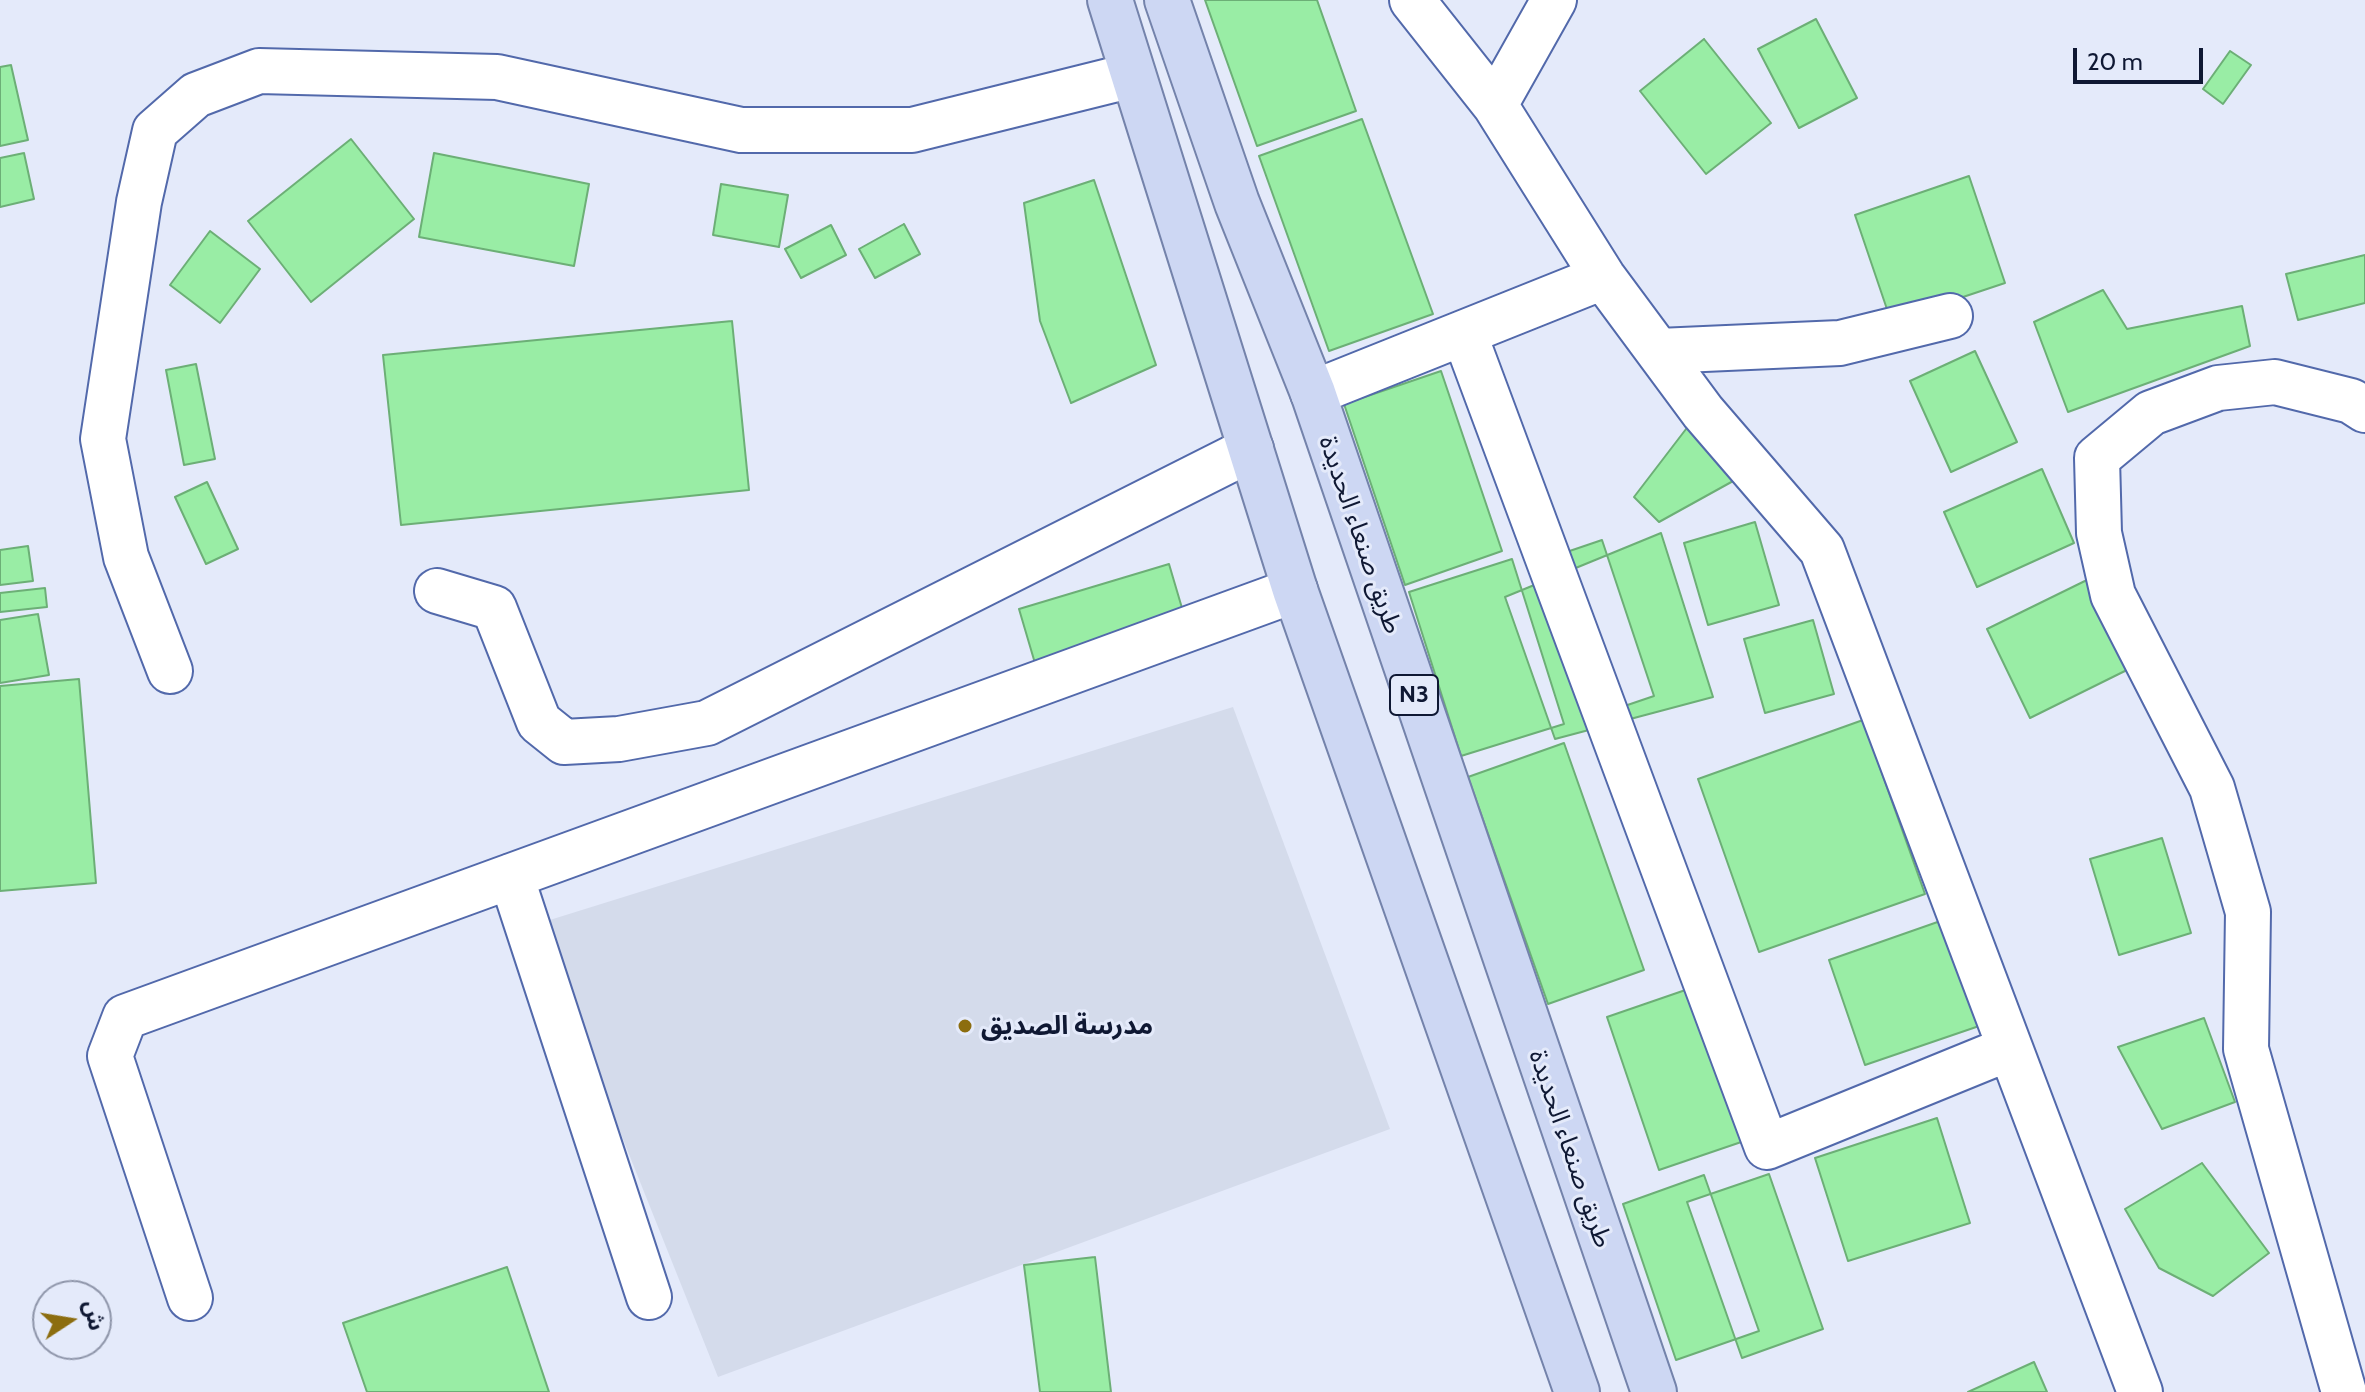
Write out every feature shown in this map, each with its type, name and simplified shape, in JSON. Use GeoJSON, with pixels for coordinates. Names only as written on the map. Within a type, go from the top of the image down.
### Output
{"type":"FeatureCollection","features":[{"type":"Feature","properties":{"kind":"main road"},"geometry":{"type":"LineString","coordinates":[[1110,0],[1295,590],[1577,1392]]}},
{"type":"Feature","properties":{"kind":"main road","name":"طريق صنعاء الحديدة"},"geometry":{"type":"LineString","coordinates":[[1167,0],[1237,203],[1313,393],[1654,1392]]}},
{"type":"Feature","properties":{"kind":"street"},"geometry":{"type":"LineString","coordinates":[[1412,0],[1495,105],[1603,277],[1703,412],[1822,550],[2140,1392]]}},
{"type":"Feature","properties":{"kind":"street"},"geometry":{"type":"LineString","coordinates":[[1495,105],[1554,0]]}},
{"type":"Feature","properties":{"kind":"street"},"geometry":{"type":"LineString","coordinates":[[170,671],[126,557],[103,439],[139,202],[155,131],[196,95],[259,71],[497,77],[741,130],[912,130],[1133,75]]}},
{"type":"Feature","properties":{"kind":"street"},"geometry":{"type":"LineString","coordinates":[[1313,393],[1603,277]]}},
{"type":"Feature","properties":{"kind":"street"},"geometry":{"type":"LineString","coordinates":[[1659,351],[1840,343],[1950,316]]}},
{"type":"Feature","properties":{"kind":"street"},"geometry":{"type":"LineString","coordinates":[[1464,333],[1767,1147],[2010,1048]]}},
{"type":"Feature","properties":{"kind":"street"},"geometry":{"type":"LineString","coordinates":[[2344,1392],[2246,1049],[2248,912],[2212,788],[2113,595],[2099,533],[2097,458],[2151,413],[2218,388],[2275,382],[2351,401],[2365,410]]}},
{"type":"Feature","properties":{"kind":"street"},"geometry":{"type":"LineString","coordinates":[[437,591],[494,608],[539,722],[564,742],[619,739],[707,723],[1251,449]]}},
{"type":"Feature","properties":{"kind":"street"},"geometry":{"type":"LineString","coordinates":[[190,1298],[110,1056],[125,1017],[1295,590]]}},
{"type":"Feature","properties":{"kind":"street"},"geometry":{"type":"LineString","coordinates":[[511,876],[649,1297]]}},
{"type":"Feature","properties":{"kind":"street"},"geometry":{"type":"LineString","coordinates":[[2350,1392],[2365,1382]]}},
{"type":"Feature","properties":{"kind":"shaded area","name":"مدرسة الصديق"},"geometry":{"type":"Polygon","coordinates":[[[1233,707],[1390,1129],[718,1377],[537,924],[1233,707]]]}},
{"type":"Feature","properties":{"kind":"building"},"geometry":{"type":"Polygon","coordinates":[[[1205,0],[1317,0],[1356,111],[1257,146],[1205,0]]]}},
{"type":"Feature","properties":{"kind":"building"},"geometry":{"type":"Polygon","coordinates":[[[1816,19],[1857,98],[1799,128],[1758,49],[1816,19]]]}},
{"type":"Feature","properties":{"kind":"building"},"geometry":{"type":"Polygon","coordinates":[[[1704,39],[1771,123],[1706,174],[1640,91],[1704,39]]]}},
{"type":"Feature","properties":{"kind":"building"},"geometry":{"type":"Polygon","coordinates":[[[2230,51],[2251,65],[2223,104],[2203,89],[2230,51]]]}},
{"type":"Feature","properties":{"kind":"building"},"geometry":{"type":"Polygon","coordinates":[[[11,65],[28,140],[0,146],[0,67],[11,65]]]}},
{"type":"Feature","properties":{"kind":"building"},"geometry":{"type":"Polygon","coordinates":[[[1362,119],[1433,314],[1329,351],[1259,156],[1362,119]]]}},
{"type":"Feature","properties":{"kind":"building"},"geometry":{"type":"Polygon","coordinates":[[[351,139],[414,219],[311,302],[248,221],[351,139]]]}},
{"type":"Feature","properties":{"kind":"building"},"geometry":{"type":"Polygon","coordinates":[[[24,153],[34,199],[0,207],[0,158],[24,153]]]}},
{"type":"Feature","properties":{"kind":"building"},"geometry":{"type":"Polygon","coordinates":[[[434,153],[589,184],[574,266],[419,237],[434,153]]]}},
{"type":"Feature","properties":{"kind":"building"},"geometry":{"type":"Polygon","coordinates":[[[1969,176],[2005,283],[1891,321],[1855,215],[1969,176]]]}},
{"type":"Feature","properties":{"kind":"building"},"geometry":{"type":"Polygon","coordinates":[[[1094,180],[1156,365],[1071,403],[1040,321],[1024,203],[1094,180]]]}},
{"type":"Feature","properties":{"kind":"building"},"geometry":{"type":"Polygon","coordinates":[[[721,184],[788,195],[779,247],[713,235],[721,184]]]}},
{"type":"Feature","properties":{"kind":"building"},"geometry":{"type":"Polygon","coordinates":[[[904,224],[920,254],[875,278],[859,249],[904,224]]]}},
{"type":"Feature","properties":{"kind":"building"},"geometry":{"type":"Polygon","coordinates":[[[831,225],[846,255],[801,278],[785,249],[831,225]]]}},
{"type":"Feature","properties":{"kind":"building"},"geometry":{"type":"Polygon","coordinates":[[[210,231],[260,269],[220,323],[170,285],[210,231]]]}},
{"type":"Feature","properties":{"kind":"building"},"geometry":{"type":"Polygon","coordinates":[[[2365,255],[2365,303],[2298,320],[2286,274],[2365,255]]]}},
{"type":"Feature","properties":{"kind":"building"},"geometry":{"type":"Polygon","coordinates":[[[2103,290],[2127,329],[2242,306],[2250,346],[2068,412],[2034,322],[2103,290]]]}},
{"type":"Feature","properties":{"kind":"building"},"geometry":{"type":"Polygon","coordinates":[[[732,321],[749,490],[401,525],[383,355],[732,321]]]}},
{"type":"Feature","properties":{"kind":"building"},"geometry":{"type":"Polygon","coordinates":[[[1975,351],[2017,442],[1951,472],[1910,381],[1975,351]]]}},
{"type":"Feature","properties":{"kind":"building"},"geometry":{"type":"Polygon","coordinates":[[[196,364],[215,459],[184,465],[166,370],[196,364]]]}},
{"type":"Feature","properties":{"kind":"building"},"geometry":{"type":"Polygon","coordinates":[[[1441,371],[1502,551],[1405,585],[1344,404],[1441,371]]]}},
{"type":"Feature","properties":{"kind":"building"},"geometry":{"type":"Polygon","coordinates":[[[1696,416],[1744,475],[1659,522],[1634,497],[1696,416]]]}},
{"type":"Feature","properties":{"kind":"building"},"geometry":{"type":"Polygon","coordinates":[[[2042,469],[2074,543],[1977,587],[1944,512],[2042,469]]]}},
{"type":"Feature","properties":{"kind":"building"},"geometry":{"type":"Polygon","coordinates":[[[207,482],[238,549],[206,564],[175,497],[207,482]]]}},
{"type":"Feature","properties":{"kind":"building"},"geometry":{"type":"Polygon","coordinates":[[[1755,522],[1779,605],[1708,625],[1684,543],[1755,522]]]}},
{"type":"Feature","properties":{"kind":"building"},"geometry":{"type":"Polygon","coordinates":[[[1661,533],[1713,697],[1555,739],[1505,597],[1661,533]]]}},
{"type":"Feature","properties":{"kind":"building"},"geometry":{"type":"Polygon","coordinates":[[[1602,540],[1654,696],[1598,715],[1546,559],[1602,540]]]}},
{"type":"Feature","properties":{"kind":"building"},"geometry":{"type":"Polygon","coordinates":[[[28,546],[33,581],[0,585],[0,550],[28,546]]]}},
{"type":"Feature","properties":{"kind":"building"},"geometry":{"type":"Polygon","coordinates":[[[1512,559],[1564,724],[1461,756],[1409,592],[1512,559]]]}},
{"type":"Feature","properties":{"kind":"building"},"geometry":{"type":"Polygon","coordinates":[[[1169,564],[1187,625],[1037,670],[1019,609],[1169,564]]]}},
{"type":"Feature","properties":{"kind":"building"},"geometry":{"type":"Polygon","coordinates":[[[2091,578],[2135,666],[2030,718],[1987,629],[2091,578]]]}},
{"type":"Feature","properties":{"kind":"building"},"geometry":{"type":"Polygon","coordinates":[[[45,588],[47,607],[0,612],[0,593],[45,588]]]}},
{"type":"Feature","properties":{"kind":"building"},"geometry":{"type":"Polygon","coordinates":[[[38,614],[49,675],[0,683],[0,620],[38,614]]]}},
{"type":"Feature","properties":{"kind":"building"},"geometry":{"type":"Polygon","coordinates":[[[1813,620],[1834,694],[1765,713],[1744,639],[1813,620]]]}},
{"type":"Feature","properties":{"kind":"building"},"geometry":{"type":"Polygon","coordinates":[[[79,679],[96,883],[0,891],[0,686],[79,679]]]}},
{"type":"Feature","properties":{"kind":"building"},"geometry":{"type":"Polygon","coordinates":[[[1863,720],[1925,894],[1759,952],[1698,779],[1863,720]]]}},
{"type":"Feature","properties":{"kind":"building"},"geometry":{"type":"Polygon","coordinates":[[[1564,743],[1644,970],[1548,1004],[1468,777],[1564,743]]]}},
{"type":"Feature","properties":{"kind":"building"},"geometry":{"type":"Polygon","coordinates":[[[2162,838],[2191,933],[2119,955],[2090,859],[2162,838]]]}},
{"type":"Feature","properties":{"kind":"building"},"geometry":{"type":"Polygon","coordinates":[[[1949,918],[1985,1024],[1865,1065],[1829,960],[1949,918]]]}},
{"type":"Feature","properties":{"kind":"building"},"geometry":{"type":"Polygon","coordinates":[[[1700,985],[1753,1138],[1659,1170],[1607,1017],[1700,985]]]}},
{"type":"Feature","properties":{"kind":"building"},"geometry":{"type":"Polygon","coordinates":[[[2204,1018],[2235,1102],[2162,1129],[2118,1047],[2204,1018]]]}},
{"type":"Feature","properties":{"kind":"building"},"geometry":{"type":"Polygon","coordinates":[[[1937,1118],[1970,1223],[1848,1261],[1815,1158],[1937,1118]]]}},
{"type":"Feature","properties":{"kind":"building"},"geometry":{"type":"Polygon","coordinates":[[[2202,1163],[2269,1253],[2213,1296],[2159,1268],[2125,1209],[2202,1163]]]}},
{"type":"Feature","properties":{"kind":"building"},"geometry":{"type":"Polygon","coordinates":[[[1769,1174],[1823,1329],[1742,1358],[1687,1202],[1769,1174]]]}},
{"type":"Feature","properties":{"kind":"building"},"geometry":{"type":"Polygon","coordinates":[[[1704,1175],[1759,1331],[1676,1360],[1623,1204],[1704,1175]]]}},
{"type":"Feature","properties":{"kind":"building"},"geometry":{"type":"Polygon","coordinates":[[[1095,1257],[1111,1392],[1040,1392],[1024,1265],[1095,1257]]]}},
{"type":"Feature","properties":{"kind":"building"},"geometry":{"type":"Polygon","coordinates":[[[507,1267],[549,1392],[367,1392],[343,1323],[507,1267]]]}},
{"type":"Feature","properties":{"kind":"building"},"geometry":{"type":"Polygon","coordinates":[[[2034,1362],[2047,1392],[1968,1392],[2034,1362]]]}},
{"type":"Feature","properties":{"kind":"place","name":"مدرسة الصديق"},"geometry":{"type":"Point","coordinates":[965,1026]}}]}
